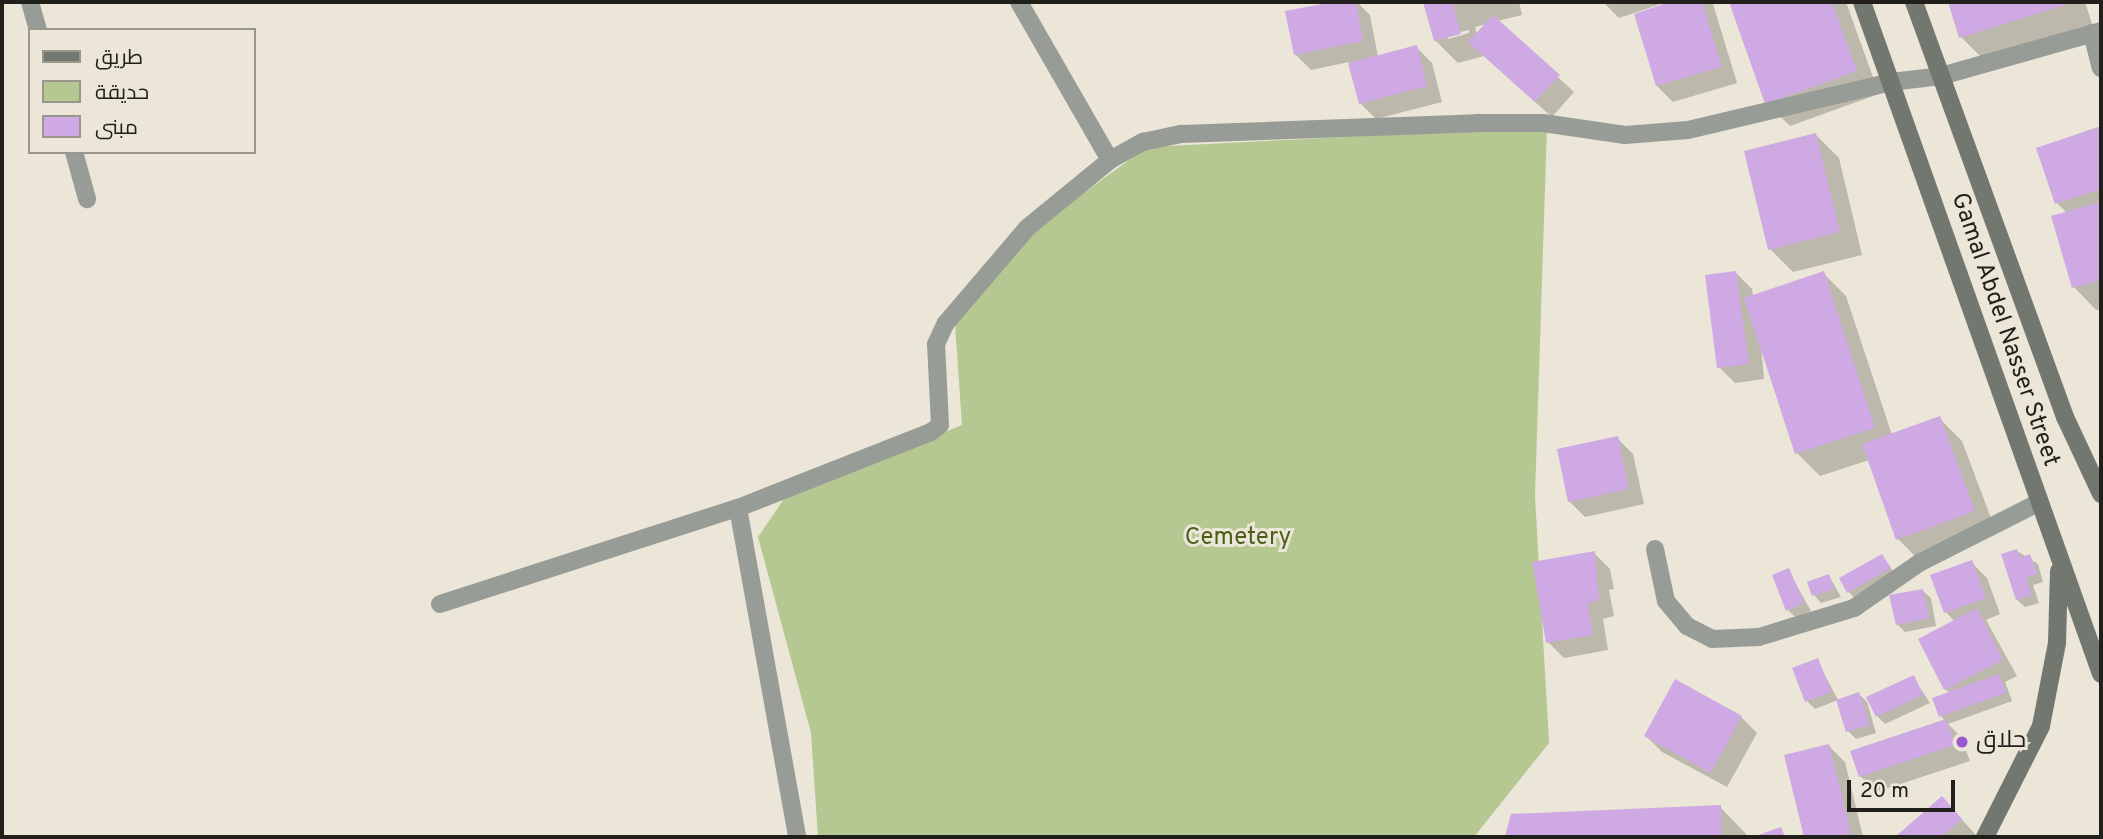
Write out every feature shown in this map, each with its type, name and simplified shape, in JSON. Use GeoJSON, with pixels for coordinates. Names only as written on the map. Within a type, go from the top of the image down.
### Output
{"type":"FeatureCollection","features":[{"type":"Feature","properties":{"kind":"main road","name":"Gamal Abdel Nasser Street"},"geometry":{"type":"LineString","coordinates":[[1862,2],[2101,674]]}},
{"type":"Feature","properties":{"kind":"main road","name":"Gamal Abdel Nasser Street"},"geometry":{"type":"LineString","coordinates":[[1914,2],[2064,416],[2101,494]]}},
{"type":"Feature","properties":{"kind":"main road"},"geometry":{"type":"LineString","coordinates":[[1985,837],[2041,726],[2057,643],[2060,560]]}},
{"type":"Feature","properties":{"kind":"street"},"geometry":{"type":"LineString","coordinates":[[30,2],[37,28]]}},
{"type":"Feature","properties":{"kind":"street"},"geometry":{"type":"LineString","coordinates":[[1019,2],[1110,160]]}},
{"type":"Feature","properties":{"kind":"street"},"geometry":{"type":"LineString","coordinates":[[440,604],[738,508],[909,442],[940,425],[936,344],[946,323],[1027,228],[1110,160],[1143,142],[1181,134],[1477,122],[1543,123],[1625,135],[1688,130],[1891,82],[1941,76],[2096,32],[2101,68]]}},
{"type":"Feature","properties":{"kind":"street"},"geometry":{"type":"LineString","coordinates":[[75,154],[87,199]]}},
{"type":"Feature","properties":{"kind":"street"},"geometry":{"type":"LineString","coordinates":[[1655,548],[1666,601],[1687,626],[1712,639],[1759,636],[1854,608],[1919,563],[2038,503]]}},
{"type":"Feature","properties":{"kind":"street"},"geometry":{"type":"LineString","coordinates":[[738,508],[797,837]]}},
{"type":"Feature","properties":{"kind":"green space","name":"Cemetery"},"geometry":{"type":"Polygon","coordinates":[[[1547,127],[1535,496],[1549,743],[1474,837],[818,837],[811,733],[758,537],[786,496],[962,425],[955,324],[1041,224],[1147,147],[1547,127]]]}},
{"type":"Feature","properties":{"kind":"building"},"geometry":{"type":"Polygon","coordinates":[[[1333,2],[1356,2],[1363,41],[1294,55],[1285,11],[1333,2]]]}},
{"type":"Feature","properties":{"kind":"building"},"geometry":{"type":"Polygon","coordinates":[[[1423,2],[1460,2],[1453,5],[1461,34],[1434,41],[1423,2]]]}},
{"type":"Feature","properties":{"kind":"building"},"geometry":{"type":"Polygon","coordinates":[[[1670,2],[1702,2],[1722,67],[1656,86],[1634,14],[1670,2]]]}},
{"type":"Feature","properties":{"kind":"building"},"geometry":{"type":"Polygon","coordinates":[[[1729,2],[1832,2],[1857,71],[1765,104],[1729,2]]]}},
{"type":"Feature","properties":{"kind":"building"},"geometry":{"type":"Polygon","coordinates":[[[1948,2],[2075,2],[1959,38],[1948,2]]]}},
{"type":"Feature","properties":{"kind":"building"},"geometry":{"type":"Polygon","coordinates":[[[1493,15],[1560,75],[1535,102],[1468,42],[1493,15]]]}},
{"type":"Feature","properties":{"kind":"building"},"geometry":{"type":"Polygon","coordinates":[[[1417,45],[1427,86],[1359,104],[1348,63],[1417,45]]]}},
{"type":"Feature","properties":{"kind":"building"},"geometry":{"type":"Polygon","coordinates":[[[2101,126],[2101,189],[2055,204],[2036,148],[2101,126]]]}},
{"type":"Feature","properties":{"kind":"building"},"geometry":{"type":"Polygon","coordinates":[[[1816,133],[1840,232],[1768,250],[1744,151],[1816,133]]]}},
{"type":"Feature","properties":{"kind":"building"},"geometry":{"type":"Polygon","coordinates":[[[2101,202],[2101,280],[2072,288],[2051,216],[2101,202]]]}},
{"type":"Feature","properties":{"kind":"building"},"geometry":{"type":"Polygon","coordinates":[[[1736,271],[1749,364],[1717,368],[1705,275],[1736,271]]]}},
{"type":"Feature","properties":{"kind":"building"},"geometry":{"type":"Polygon","coordinates":[[[1824,271],[1875,428],[1795,454],[1744,298],[1824,271]]]}},
{"type":"Feature","properties":{"kind":"building"},"geometry":{"type":"Polygon","coordinates":[[[1940,416],[1975,511],[1896,540],[1862,444],[1940,416]]]}},
{"type":"Feature","properties":{"kind":"building"},"geometry":{"type":"Polygon","coordinates":[[[1618,436],[1629,489],[1568,502],[1557,449],[1618,436]]]}},
{"type":"Feature","properties":{"kind":"building"},"geometry":{"type":"Polygon","coordinates":[[[2017,549],[2020,558],[2030,554],[2037,574],[2026,577],[2032,595],[2016,600],[2001,554],[2017,549]]]}},
{"type":"Feature","properties":{"kind":"building"},"geometry":{"type":"Polygon","coordinates":[[[1595,551],[1599,601],[1588,603],[1593,635],[1546,643],[1532,562],[1595,551]]]}},
{"type":"Feature","properties":{"kind":"building"},"geometry":{"type":"Polygon","coordinates":[[[1882,554],[1891,568],[1847,593],[1839,578],[1882,554]]]}},
{"type":"Feature","properties":{"kind":"building"},"geometry":{"type":"Polygon","coordinates":[[[1972,560],[1986,598],[1944,613],[1930,575],[1972,560]]]}},
{"type":"Feature","properties":{"kind":"building"},"geometry":{"type":"Polygon","coordinates":[[[1789,568],[1804,603],[1786,611],[1772,575],[1789,568]]]}},
{"type":"Feature","properties":{"kind":"building"},"geometry":{"type":"Polygon","coordinates":[[[1829,574],[1834,589],[1812,596],[1807,582],[1829,574]]]}},
{"type":"Feature","properties":{"kind":"building"},"geometry":{"type":"Polygon","coordinates":[[[1923,589],[1929,618],[1896,625],[1889,595],[1923,589]]]}},
{"type":"Feature","properties":{"kind":"building"},"geometry":{"type":"Polygon","coordinates":[[[1977,608],[2003,660],[1944,690],[1918,639],[1977,608]]]}},
{"type":"Feature","properties":{"kind":"building"},"geometry":{"type":"Polygon","coordinates":[[[1818,658],[1831,692],[1805,702],[1792,668],[1818,658]]]}},
{"type":"Feature","properties":{"kind":"building"},"geometry":{"type":"Polygon","coordinates":[[[1999,674],[2006,693],[1939,717],[1932,698],[1999,674]]]}},
{"type":"Feature","properties":{"kind":"building"},"geometry":{"type":"Polygon","coordinates":[[[1914,675],[1923,695],[1876,717],[1866,697],[1914,675]]]}},
{"type":"Feature","properties":{"kind":"building"},"geometry":{"type":"Polygon","coordinates":[[[1675,679],[1742,716],[1711,773],[1644,736],[1675,679]]]}},
{"type":"Feature","properties":{"kind":"building"},"geometry":{"type":"Polygon","coordinates":[[[1859,692],[1870,725],[1846,732],[1836,700],[1859,692]]]}},
{"type":"Feature","properties":{"kind":"building"},"geometry":{"type":"Polygon","coordinates":[[[1946,719],[1955,745],[1859,777],[1850,751],[1946,719]]]}},
{"type":"Feature","properties":{"kind":"building"},"geometry":{"type":"Polygon","coordinates":[[[1829,744],[1851,834],[1804,837],[1784,755],[1829,744]]]}},
{"type":"Feature","properties":{"kind":"building"},"geometry":{"type":"Polygon","coordinates":[[[1942,796],[1962,819],[1941,837],[1895,837],[1942,796]]]}},
{"type":"Feature","properties":{"kind":"building"},"geometry":{"type":"Polygon","coordinates":[[[1721,805],[1722,837],[1505,837],[1511,814],[1721,805]]]}},
{"type":"Feature","properties":{"kind":"building"},"geometry":{"type":"Polygon","coordinates":[[[1781,827],[1785,837],[1753,837],[1781,827]]]}},
{"type":"Feature","properties":{"kind":"place","name":"حلاق"},"geometry":{"type":"Point","coordinates":[1962,742]}}]}
